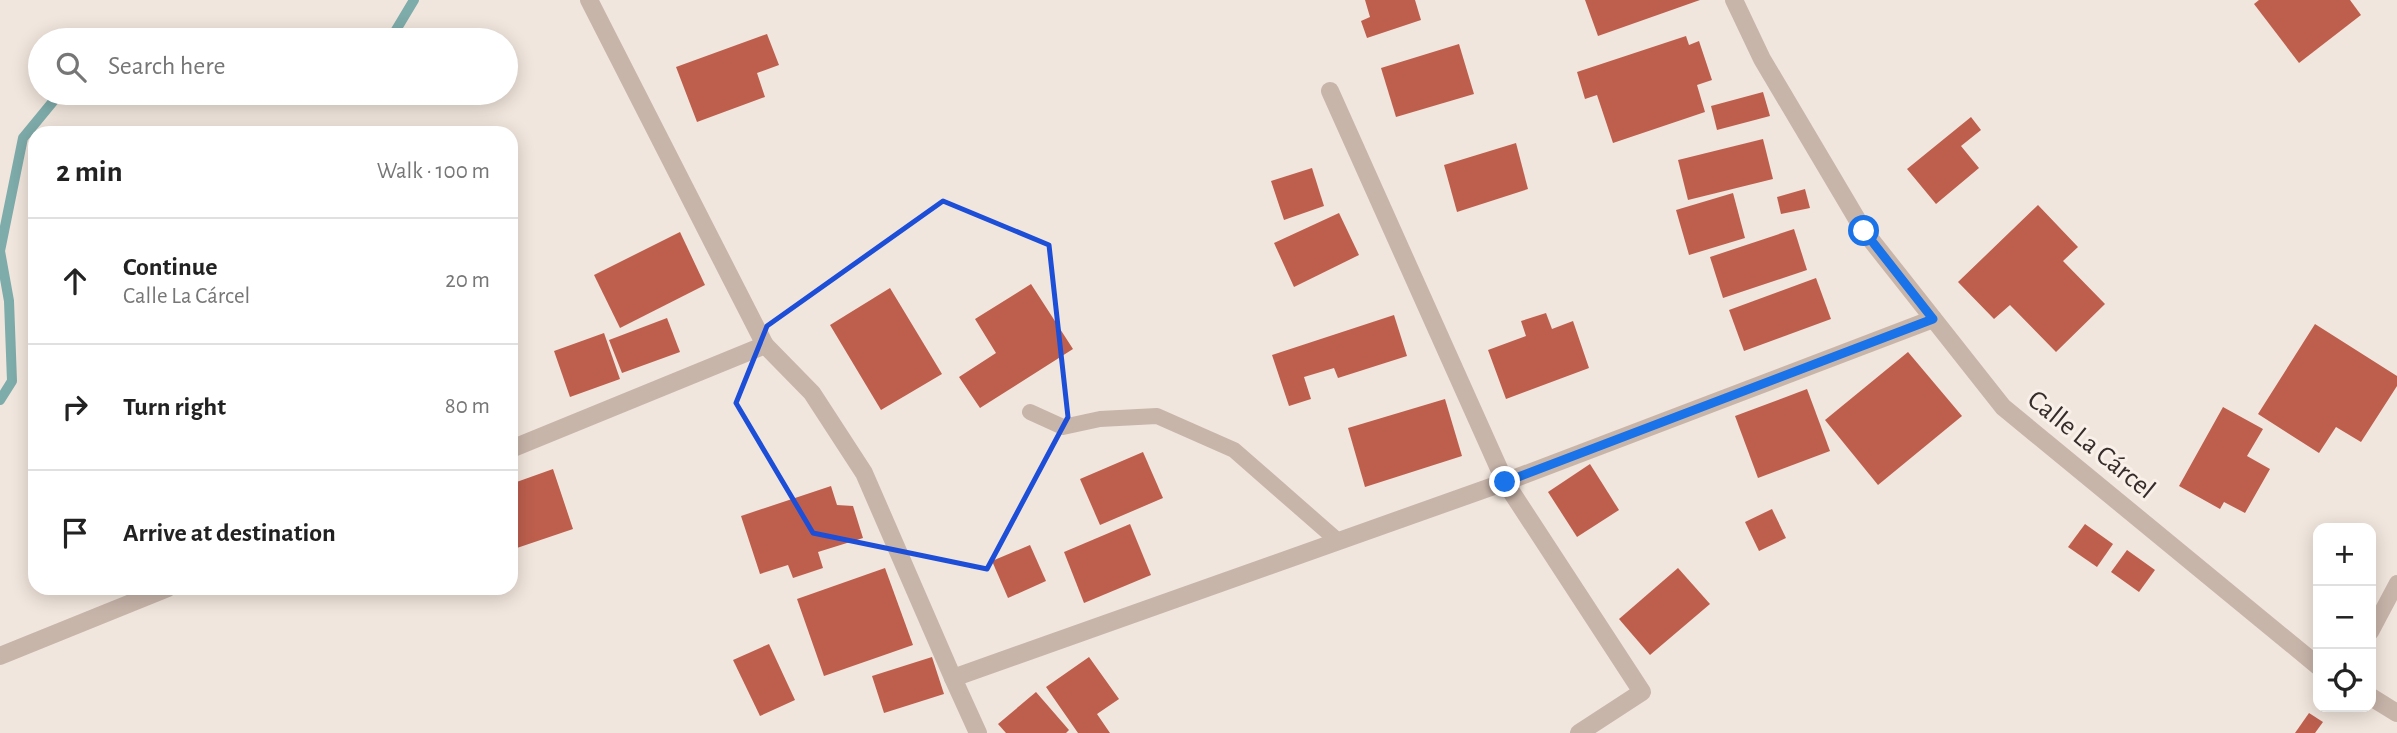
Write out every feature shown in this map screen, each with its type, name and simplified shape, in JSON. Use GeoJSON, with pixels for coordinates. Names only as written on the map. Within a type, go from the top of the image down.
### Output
{"type":"FeatureCollection","features":[{"type":"Feature","properties":{"kind":"street"},"geometry":{"type":"LineString","coordinates":[[589,0],[765,345],[812,393],[864,473],[978,733]]}},
{"type":"Feature","properties":{"kind":"street","name":"Calle La Cárcel"},"geometry":{"type":"LineString","coordinates":[[1734,0],[1762,59],[1864,231],[2003,407],[2313,662]]}},
{"type":"Feature","properties":{"kind":"street"},"geometry":{"type":"LineString","coordinates":[[1331,91],[1505,482],[1642,692],[1578,733]]}},
{"type":"Feature","properties":{"kind":"street"},"geometry":{"type":"LineString","coordinates":[[953,678],[1505,482],[1933,319]]}},
{"type":"Feature","properties":{"kind":"street"},"geometry":{"type":"LineString","coordinates":[[518,446],[765,345]]}},
{"type":"Feature","properties":{"kind":"street"},"geometry":{"type":"LineString","coordinates":[[0,656],[151,595]]}},
{"type":"Feature","properties":{"kind":"street"},"geometry":{"type":"LineString","coordinates":[[2376,700],[2397,713]]}},
{"type":"Feature","properties":{"kind":"lane"},"geometry":{"type":"LineString","coordinates":[[1030,412],[1063,427],[1100,419],[1157,416],[1234,450],[1338,541]]}},
{"type":"Feature","properties":{"kind":"lane"},"geometry":{"type":"LineString","coordinates":[[2376,623],[2397,583]]}},
{"type":"Feature","properties":{"kind":"highlighted area"},"geometry":{"type":"Polygon","coordinates":[[[943,201],[1049,245],[1068,417],[987,569],[813,533],[736,403],[767,326],[943,201]]]}},
{"type":"Feature","properties":{"kind":"building"},"geometry":{"type":"Polygon","coordinates":[[[1365,0],[1415,0],[1421,20],[1367,38],[1361,21],[1370,17],[1365,0]]]}},
{"type":"Feature","properties":{"kind":"building"},"geometry":{"type":"Polygon","coordinates":[[[1585,0],[1700,0],[1598,36],[1585,0]]]}},
{"type":"Feature","properties":{"kind":"building"},"geometry":{"type":"Polygon","coordinates":[[[2259,0],[2350,0],[2361,15],[2299,63],[2254,4],[2259,0]]]}},
{"type":"Feature","properties":{"kind":"building"},"geometry":{"type":"Polygon","coordinates":[[[767,34],[779,65],[757,73],[765,97],[697,122],[676,67],[767,34]]]}},
{"type":"Feature","properties":{"kind":"building"},"geometry":{"type":"Polygon","coordinates":[[[1686,36],[1689,45],[1699,41],[1712,80],[1697,85],[1705,112],[1613,143],[1597,95],[1585,99],[1577,72],[1686,36]]]}},
{"type":"Feature","properties":{"kind":"building"},"geometry":{"type":"Polygon","coordinates":[[[1459,44],[1474,94],[1396,117],[1381,68],[1459,44]]]}},
{"type":"Feature","properties":{"kind":"building"},"geometry":{"type":"Polygon","coordinates":[[[1763,92],[1770,116],[1717,130],[1711,106],[1763,92]]]}},
{"type":"Feature","properties":{"kind":"building"},"geometry":{"type":"Polygon","coordinates":[[[1971,117],[1981,130],[1961,146],[1979,168],[1936,204],[1907,169],[1971,117]]]}},
{"type":"Feature","properties":{"kind":"building"},"geometry":{"type":"Polygon","coordinates":[[[1763,139],[1773,179],[1688,200],[1678,160],[1763,139]]]}},
{"type":"Feature","properties":{"kind":"building"},"geometry":{"type":"Polygon","coordinates":[[[1516,143],[1528,189],[1457,212],[1444,165],[1516,143]]]}},
{"type":"Feature","properties":{"kind":"building"},"geometry":{"type":"Polygon","coordinates":[[[1312,168],[1324,206],[1284,220],[1271,181],[1312,168]]]}},
{"type":"Feature","properties":{"kind":"building"},"geometry":{"type":"Polygon","coordinates":[[[1805,189],[1810,208],[1781,214],[1777,197],[1805,189]]]}},
{"type":"Feature","properties":{"kind":"building"},"geometry":{"type":"Polygon","coordinates":[[[1733,193],[1745,238],[1689,255],[1676,210],[1733,193]]]}},
{"type":"Feature","properties":{"kind":"building"},"geometry":{"type":"Polygon","coordinates":[[[2038,205],[2078,247],[2063,261],[2105,304],[2056,352],[2010,305],[1994,319],[1958,282],[2038,205]]]}},
{"type":"Feature","properties":{"kind":"building"},"geometry":{"type":"Polygon","coordinates":[[[1339,213],[1359,255],[1294,287],[1274,243],[1339,213]]]}},
{"type":"Feature","properties":{"kind":"building"},"geometry":{"type":"Polygon","coordinates":[[[1794,229],[1807,270],[1723,298],[1710,257],[1794,229]]]}},
{"type":"Feature","properties":{"kind":"building"},"geometry":{"type":"Polygon","coordinates":[[[680,232],[705,285],[620,328],[594,275],[680,232]]]}},
{"type":"Feature","properties":{"kind":"building"},"geometry":{"type":"Polygon","coordinates":[[[1816,278],[1831,319],[1744,351],[1729,310],[1816,278]]]}},
{"type":"Feature","properties":{"kind":"building"},"geometry":{"type":"Polygon","coordinates":[[[1031,284],[1073,349],[980,408],[959,377],[996,353],[975,319],[1031,284]]]}},
{"type":"Feature","properties":{"kind":"building"},"geometry":{"type":"Polygon","coordinates":[[[890,288],[942,374],[881,410],[830,325],[890,288]]]}},
{"type":"Feature","properties":{"kind":"building"},"geometry":{"type":"Polygon","coordinates":[[[1546,313],[1552,329],[1573,321],[1589,368],[1506,399],[1488,350],[1526,336],[1521,321],[1546,313]]]}},
{"type":"Feature","properties":{"kind":"building"},"geometry":{"type":"Polygon","coordinates":[[[1394,315],[1407,356],[1338,378],[1334,368],[1304,377],[1311,399],[1289,406],[1272,355],[1394,315]]]}},
{"type":"Feature","properties":{"kind":"building"},"geometry":{"type":"Polygon","coordinates":[[[667,318],[680,352],[622,373],[609,340],[667,318]]]}},
{"type":"Feature","properties":{"kind":"building"},"geometry":{"type":"Polygon","coordinates":[[[2315,324],[2397,376],[2397,386],[2361,442],[2336,427],[2319,453],[2258,414],[2315,324]]]}},
{"type":"Feature","properties":{"kind":"building"},"geometry":{"type":"Polygon","coordinates":[[[604,333],[620,379],[570,397],[554,351],[604,333]]]}},
{"type":"Feature","properties":{"kind":"building"},"geometry":{"type":"Polygon","coordinates":[[[1908,352],[1962,416],[1878,485],[1825,420],[1908,352]]]}},
{"type":"Feature","properties":{"kind":"building"},"geometry":{"type":"Polygon","coordinates":[[[1807,389],[1830,451],[1758,478],[1735,416],[1807,389]]]}},
{"type":"Feature","properties":{"kind":"building"},"geometry":{"type":"Polygon","coordinates":[[[1445,399],[1462,456],[1365,487],[1348,428],[1445,399]]]}},
{"type":"Feature","properties":{"kind":"building"},"geometry":{"type":"Polygon","coordinates":[[[2223,407],[2263,429],[2247,456],[2270,469],[2245,513],[2224,502],[2220,509],[2179,486],[2223,407]]]}},
{"type":"Feature","properties":{"kind":"building"},"geometry":{"type":"Polygon","coordinates":[[[1143,452],[1163,498],[1100,525],[1080,479],[1143,452]]]}},
{"type":"Feature","properties":{"kind":"building"},"geometry":{"type":"Polygon","coordinates":[[[1590,464],[1619,510],[1577,537],[1548,492],[1590,464]]]}},
{"type":"Feature","properties":{"kind":"building"},"geometry":{"type":"Polygon","coordinates":[[[553,469],[573,529],[518,548],[518,482],[553,469]]]}},
{"type":"Feature","properties":{"kind":"building"},"geometry":{"type":"Polygon","coordinates":[[[831,486],[837,505],[853,506],[863,538],[818,552],[823,568],[793,578],[788,565],[760,574],[741,516],[831,486]]]}},
{"type":"Feature","properties":{"kind":"building"},"geometry":{"type":"Polygon","coordinates":[[[1772,509],[1786,538],[1759,551],[1745,522],[1772,509]]]}},
{"type":"Feature","properties":{"kind":"building"},"geometry":{"type":"Polygon","coordinates":[[[1130,524],[1151,575],[1084,603],[1064,552],[1130,524]]]}},
{"type":"Feature","properties":{"kind":"building"},"geometry":{"type":"Polygon","coordinates":[[[2085,524],[2113,544],[2097,567],[2068,547],[2085,524]]]}},
{"type":"Feature","properties":{"kind":"building"},"geometry":{"type":"Polygon","coordinates":[[[1030,545],[1046,581],[1008,598],[992,561],[1030,545]]]}},
{"type":"Feature","properties":{"kind":"building"},"geometry":{"type":"Polygon","coordinates":[[[2127,550],[2155,570],[2139,592],[2111,572],[2127,550]]]}},
{"type":"Feature","properties":{"kind":"building"},"geometry":{"type":"Polygon","coordinates":[[[885,568],[913,645],[824,676],[797,599],[885,568]]]}},
{"type":"Feature","properties":{"kind":"building"},"geometry":{"type":"Polygon","coordinates":[[[1678,568],[1710,604],[1650,655],[1619,619],[1678,568]]]}},
{"type":"Feature","properties":{"kind":"building"},"geometry":{"type":"Polygon","coordinates":[[[769,644],[795,700],[760,716],[733,660],[769,644]]]}},
{"type":"Feature","properties":{"kind":"building"},"geometry":{"type":"Polygon","coordinates":[[[932,657],[944,694],[884,713],[872,676],[932,657]]]}},
{"type":"Feature","properties":{"kind":"building"},"geometry":{"type":"Polygon","coordinates":[[[1089,657],[1119,699],[1097,714],[1110,733],[1078,733],[1046,687],[1089,657]]]}},
{"type":"Feature","properties":{"kind":"building"},"geometry":{"type":"Polygon","coordinates":[[[1036,692],[1069,730],[1066,733],[1006,733],[998,724],[1036,692]]]}},
{"type":"Feature","properties":{"kind":"building"},"geometry":{"type":"Polygon","coordinates":[[[2309,713],[2323,722],[2315,733],[2295,733],[2309,713]]]}},
{"type":"Feature","properties":{"kind":"waterway"},"geometry":{"type":"LineString","coordinates":[[397,28],[414,0]]}},
{"type":"Feature","properties":{"kind":"waterway"},"geometry":{"type":"LineString","coordinates":[[33,126],[50,105]]}},
{"type":"Feature","properties":{"kind":"waterway"},"geometry":{"type":"LineString","coordinates":[[0,400],[12,381],[9,301],[0,251],[23,138],[28,132]]}},
{"type":"Feature","properties":{"kind":"route"},"geometry":{"type":"LineString","coordinates":[[1505,482],[1933,319],[1864,231]]}}]}
